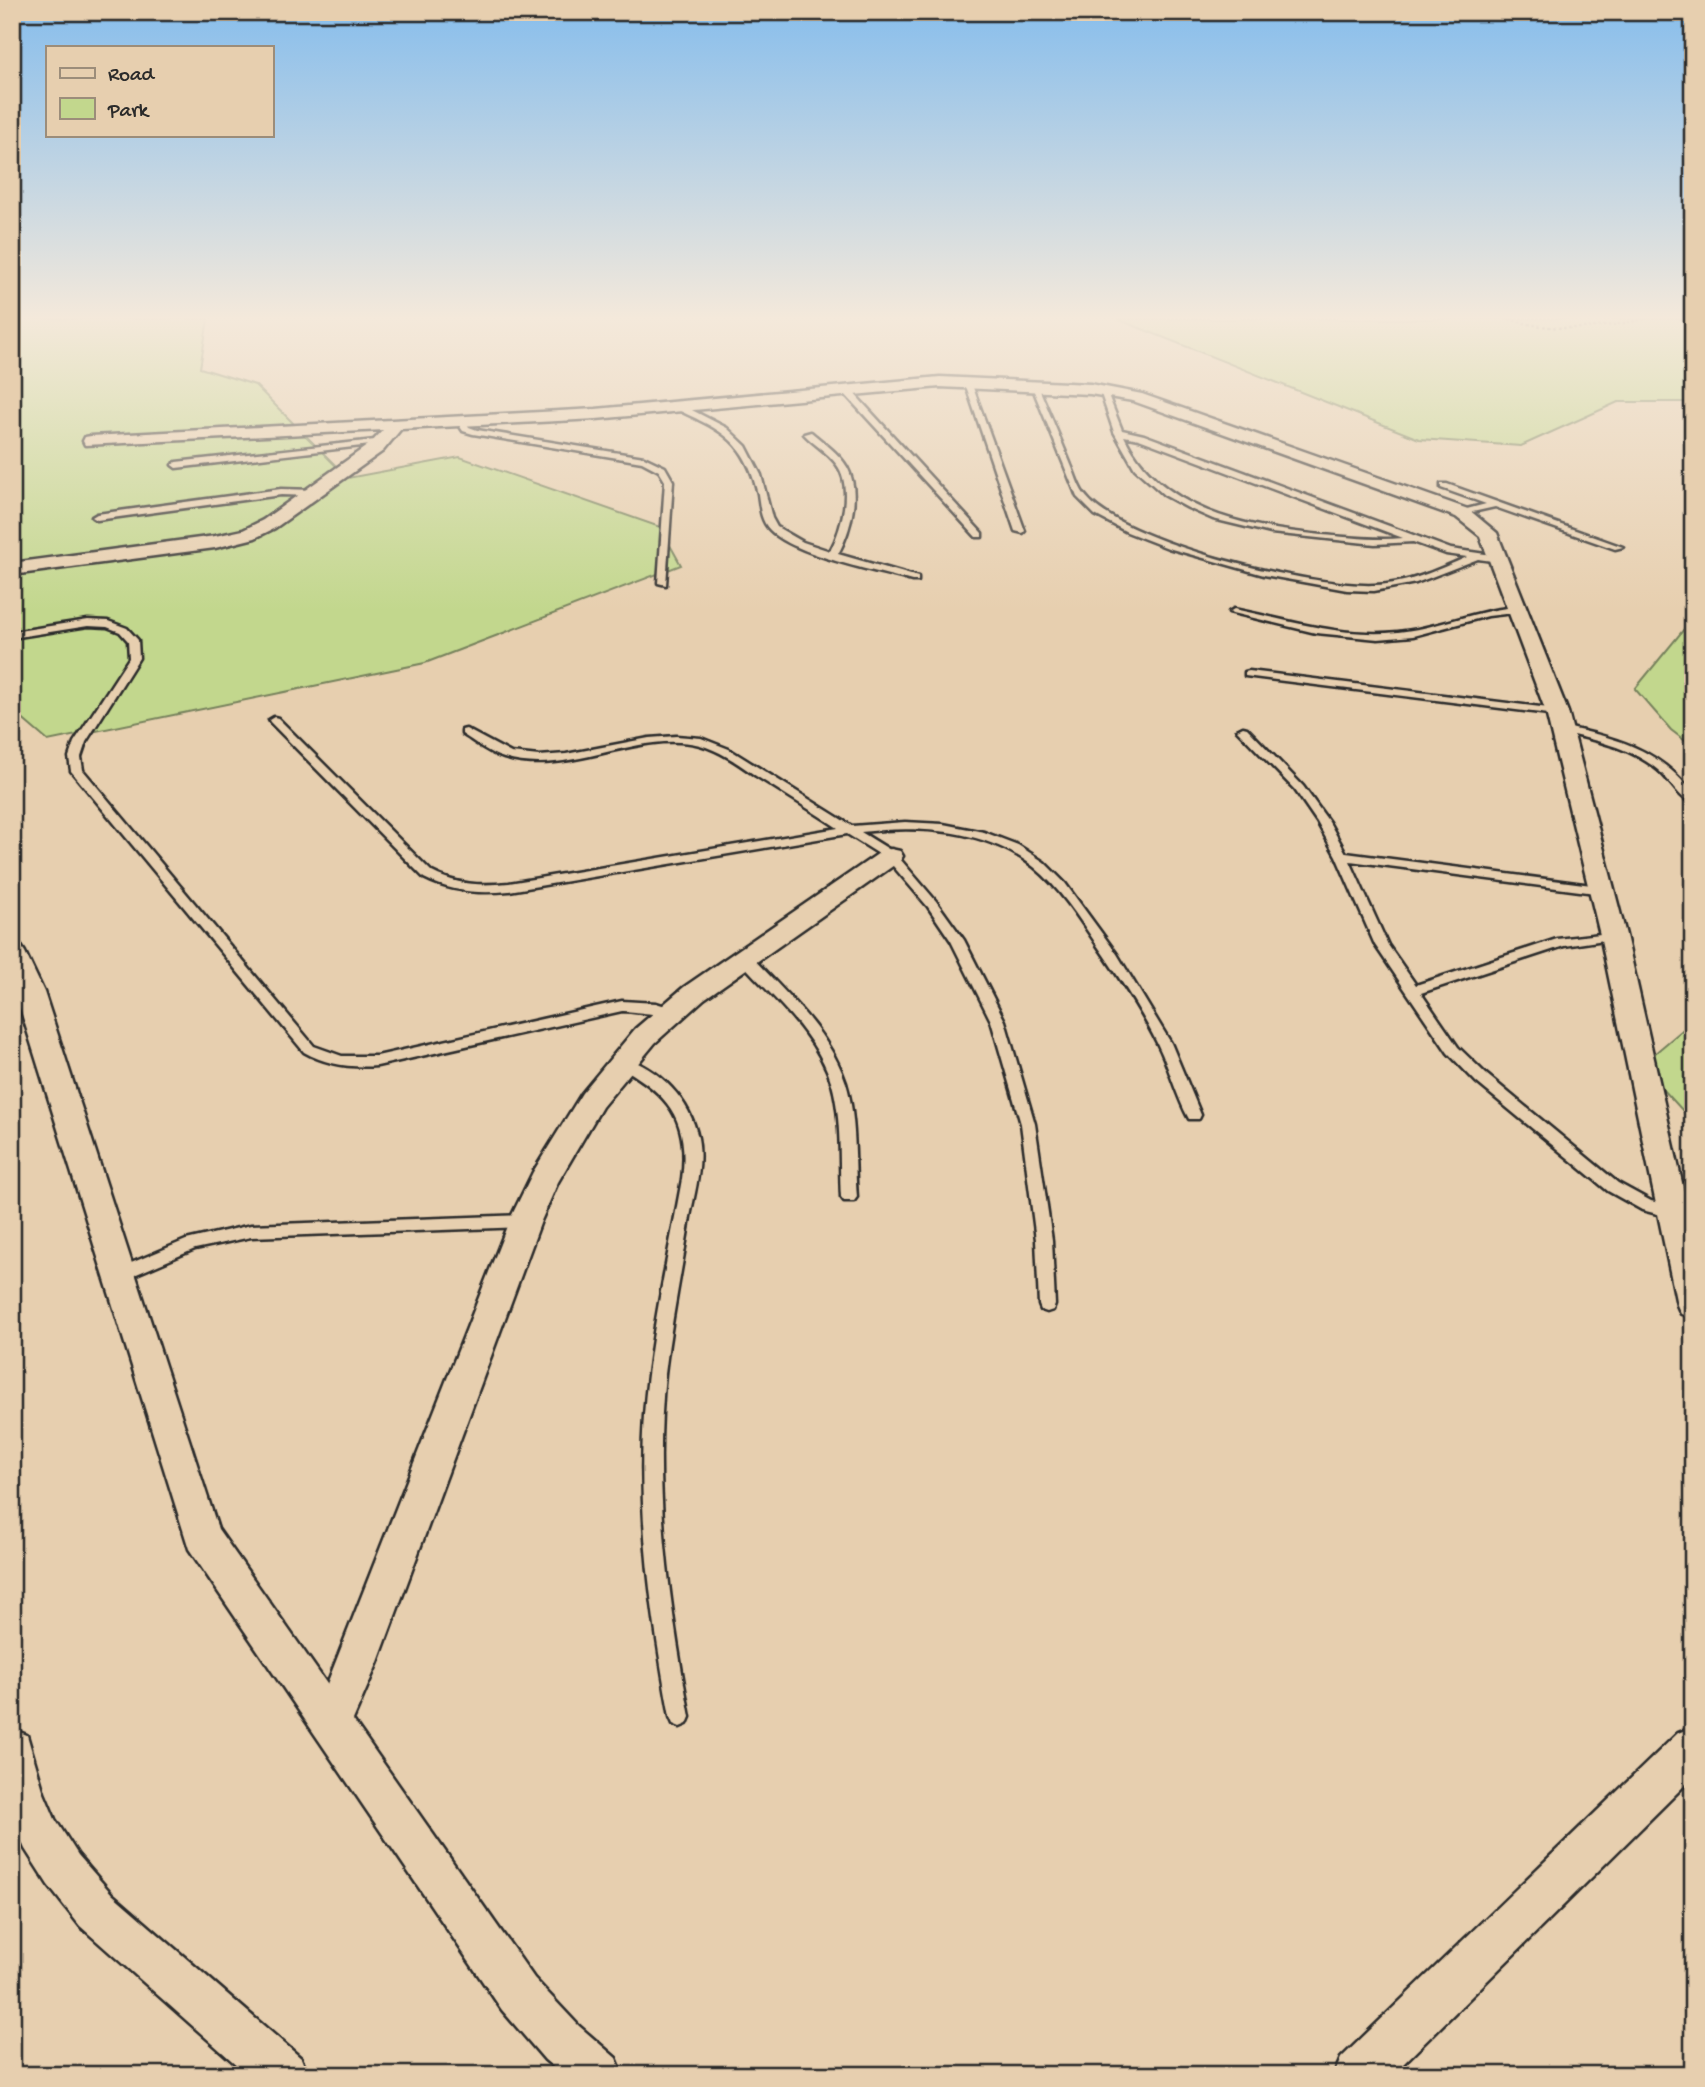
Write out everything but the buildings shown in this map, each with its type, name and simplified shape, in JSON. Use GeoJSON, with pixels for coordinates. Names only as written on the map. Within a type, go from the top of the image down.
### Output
{"type":"FeatureCollection","features":[{"type":"Feature","properties":{"kind":"street"},"geometry":{"type":"LineString","coordinates":[[91,441],[390,433],[461,422],[542,416]]}},
{"type":"Feature","properties":{"kind":"street"},"geometry":{"type":"LineString","coordinates":[[1193,416],[1462,513],[1488,533],[1559,720],[1613,934],[1693,1305]]}},
{"type":"Feature","properties":{"kind":"street"},"geometry":{"type":"LineString","coordinates":[[12,569],[239,537],[269,524],[314,493],[390,433]]}},
{"type":"Feature","properties":{"kind":"street"},"geometry":{"type":"LineString","coordinates":[[331,1722],[363,1649],[525,1221],[565,1141],[622,1062],[670,1012],[744,957],[891,856]]}},
{"type":"Feature","properties":{"kind":"street"},"geometry":{"type":"LineString","coordinates":[[12,952],[30,992],[117,1276],[202,1537],[518,1994],[562,2043],[599,2075]]}},
{"type":"Feature","properties":{"kind":"street"},"geometry":{"type":"LineString","coordinates":[[1358,2075],[1693,1748]]}},
{"type":"Feature","properties":{"kind":"street"},"geometry":{"type":"LineString","coordinates":[[12,1750],[23,1795],[40,1834],[63,1870],[96,1910],[284,2075]]}},
{"type":"Feature","properties":{"kind":"lane"},"geometry":{"type":"LineString","coordinates":[[699,416],[721,427],[749,453],[757,469],[768,519],[774,529],[789,540],[915,579]]}},
{"type":"Feature","properties":{"kind":"lane"},"geometry":{"type":"LineString","coordinates":[[870,416],[979,535]]}},
{"type":"Feature","properties":{"kind":"lane"},"geometry":{"type":"LineString","coordinates":[[979,416],[1020,531]]}},
{"type":"Feature","properties":{"kind":"lane"},"geometry":{"type":"LineString","coordinates":[[1047,416],[1080,495],[1089,507],[1114,522],[1197,556],[1240,568],[1362,588],[1399,585],[1475,557]]}},
{"type":"Feature","properties":{"kind":"lane"},"geometry":{"type":"LineString","coordinates":[[1112,416],[1118,432],[1145,474],[1176,498],[1209,512],[1262,528],[1301,535],[1393,542],[1415,539]]}},
{"type":"Feature","properties":{"kind":"lane"},"geometry":{"type":"LineString","coordinates":[[461,422],[466,429],[477,432],[644,460],[662,468],[669,481],[663,583]]}},
{"type":"Feature","properties":{"kind":"lane"},"geometry":{"type":"LineString","coordinates":[[1118,432],[1141,437],[1449,552],[1499,559]]}},
{"type":"Feature","properties":{"kind":"lane"},"geometry":{"type":"LineString","coordinates":[[176,465],[390,433]]}},
{"type":"Feature","properties":{"kind":"lane"},"geometry":{"type":"LineString","coordinates":[[808,434],[841,464],[848,480],[845,530],[833,554]]}},
{"type":"Feature","properties":{"kind":"lane"},"geometry":{"type":"LineString","coordinates":[[1444,486],[1618,547]]}},
{"type":"Feature","properties":{"kind":"lane"},"geometry":{"type":"LineString","coordinates":[[97,517],[281,492],[314,493]]}},
{"type":"Feature","properties":{"kind":"lane"},"geometry":{"type":"LineString","coordinates":[[1462,513],[1496,504]]}},
{"type":"Feature","properties":{"kind":"lane"},"geometry":{"type":"LineString","coordinates":[[1234,612],[1353,635],[1385,636],[1420,631],[1490,611],[1519,610]]}},
{"type":"Feature","properties":{"kind":"lane"},"geometry":{"type":"LineString","coordinates":[[12,635],[87,623],[116,627],[132,638],[136,651],[134,658],[80,742],[75,757],[77,771],[309,1049],[341,1061],[377,1061],[614,1007],[639,1006],[670,1012]]}},
{"type":"Feature","properties":{"kind":"lane"},"geometry":{"type":"LineString","coordinates":[[1249,674],[1559,720],[1641,752],[1673,774],[1693,801]]}},
{"type":"Feature","properties":{"kind":"lane"},"geometry":{"type":"LineString","coordinates":[[274,720],[428,875],[452,886],[494,889],[850,830],[916,827],[984,835],[1016,849],[1044,868],[1067,892],[1141,998],[1168,1046],[1194,1115]]}},
{"type":"Feature","properties":{"kind":"lane"},"geometry":{"type":"LineString","coordinates":[[1243,730],[1299,788],[1323,822],[1342,856],[1381,945],[1442,1037],[1481,1078],[1613,1187],[1647,1206],[1673,1212]]}},
{"type":"Feature","properties":{"kind":"lane"},"geometry":{"type":"LineString","coordinates":[[466,732],[503,755],[536,760],[672,740],[705,743],[725,751],[891,856],[932,904],[957,940],[998,1021],[1030,1135],[1044,1240],[1047,1305]]}},
{"type":"Feature","properties":{"kind":"lane"},"geometry":{"type":"LineString","coordinates":[[1342,856],[1602,890]]}},
{"type":"Feature","properties":{"kind":"lane"},"geometry":{"type":"LineString","coordinates":[[1413,991],[1562,942],[1613,934]]}},
{"type":"Feature","properties":{"kind":"lane"},"geometry":{"type":"LineString","coordinates":[[744,957],[808,1029],[833,1068],[842,1103],[849,1197]]}},
{"type":"Feature","properties":{"kind":"lane"},"geometry":{"type":"LineString","coordinates":[[622,1062],[659,1081],[672,1097],[683,1116],[693,1155],[657,1373],[652,1434],[656,1567],[665,1639],[680,1717]]}},
{"type":"Feature","properties":{"kind":"lane"},"geometry":{"type":"LineString","coordinates":[[117,1276],[192,1244],[251,1231],[525,1221]]}},
{"type":"Feature","properties":{"kind":"green space"},"geometry":{"type":"Polygon","coordinates":[[[12,416],[286,416],[348,478],[460,457],[660,527],[681,565],[425,663],[48,741],[12,710],[12,416]]]}},
{"type":"Feature","properties":{"kind":"green space"},"geometry":{"type":"Polygon","coordinates":[[[1362,416],[1586,416],[1521,446],[1419,439],[1362,416]]]}},
{"type":"Feature","properties":{"kind":"green space"},"geometry":{"type":"Polygon","coordinates":[[[1693,618],[1693,747],[1671,730],[1635,689],[1693,618]]]}},
{"type":"Feature","properties":{"kind":"green space"},"geometry":{"type":"Polygon","coordinates":[[[1693,1021],[1693,1122],[1641,1065],[1693,1021]]]}}]}
